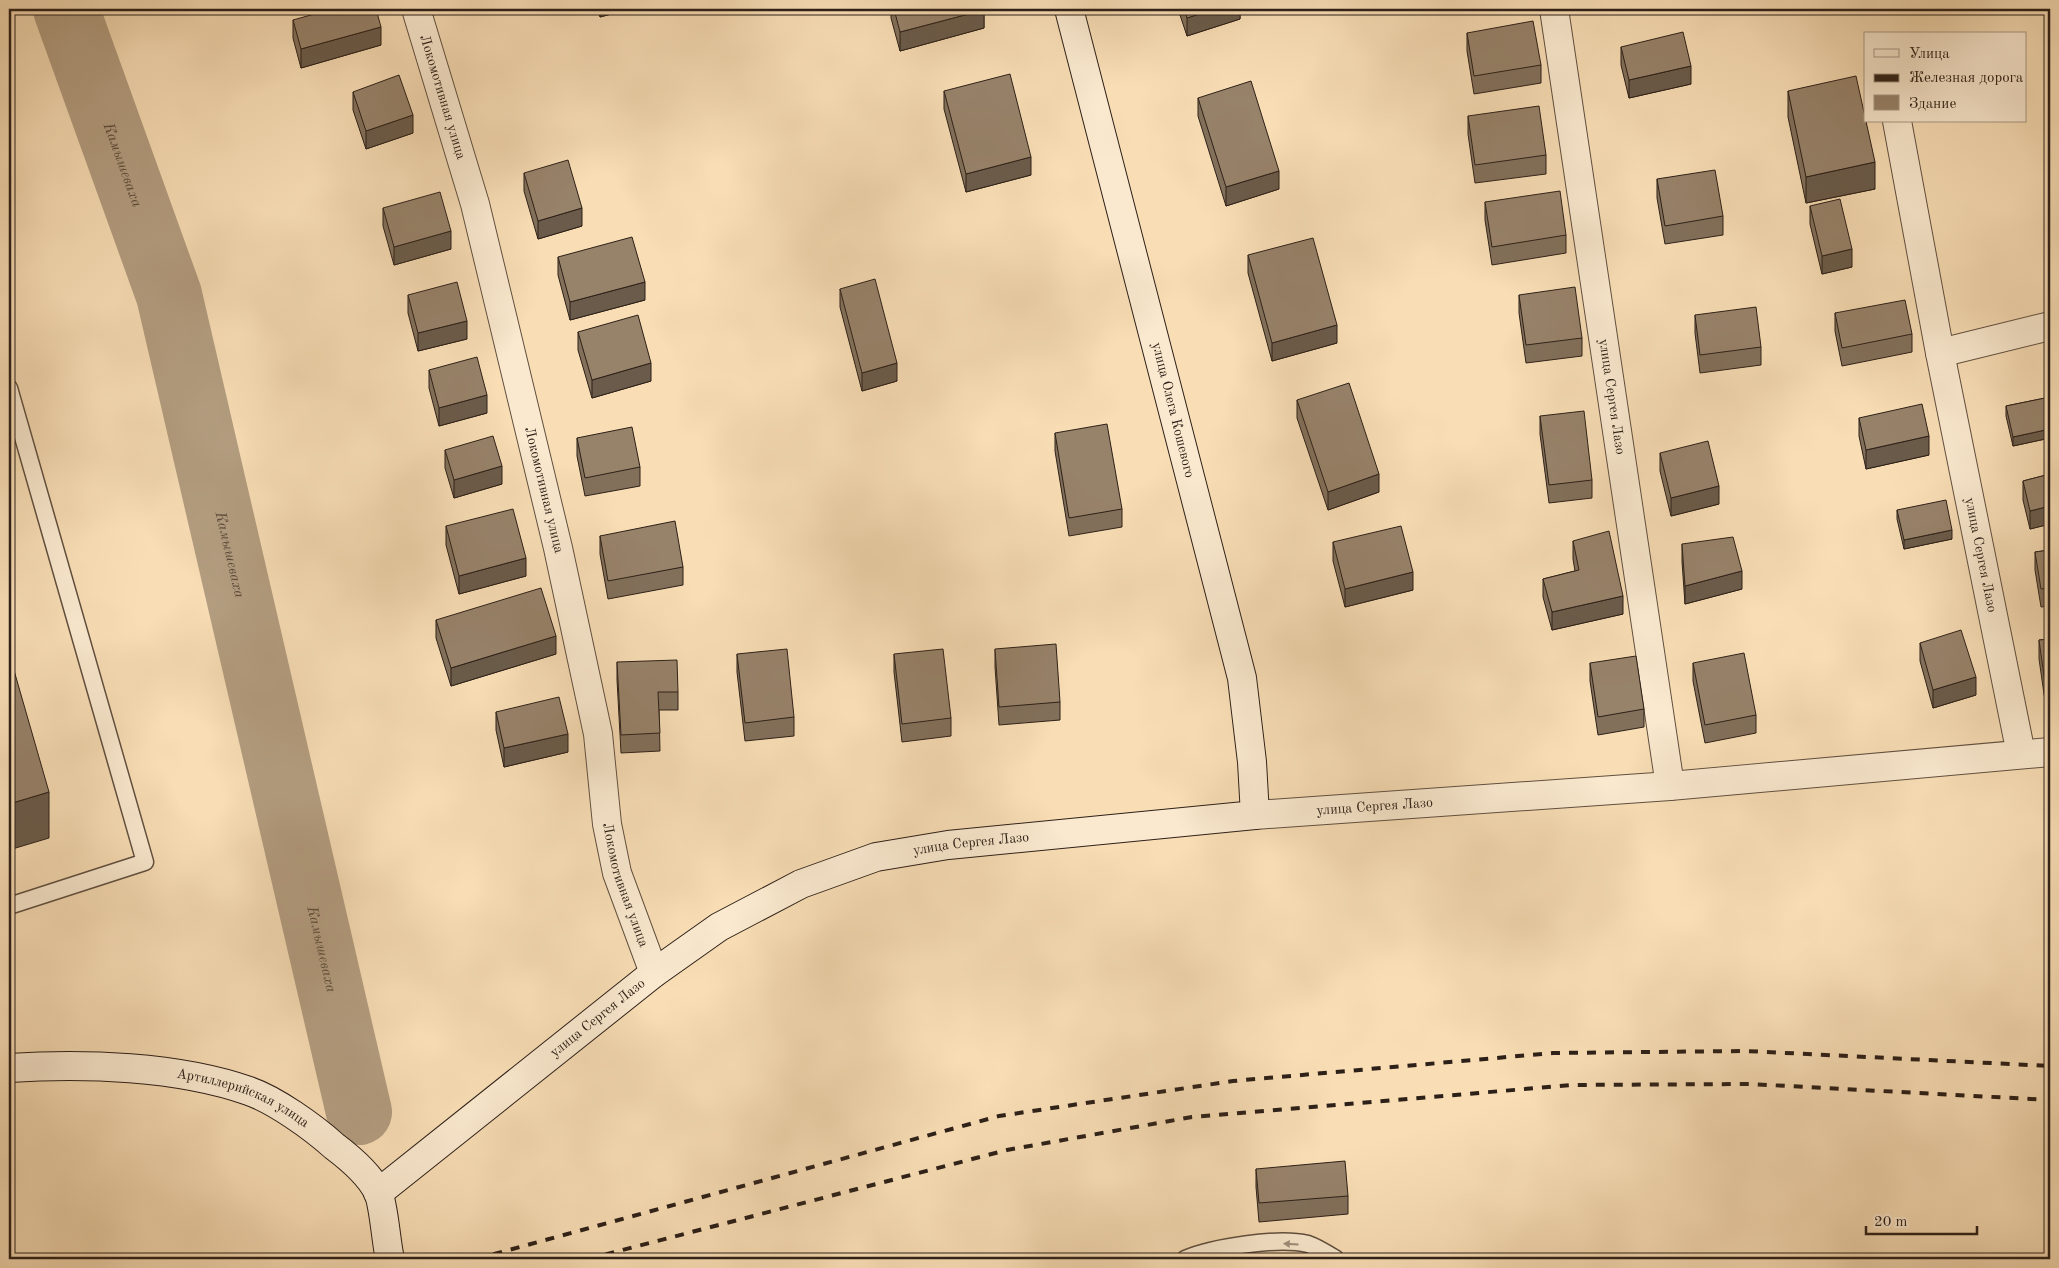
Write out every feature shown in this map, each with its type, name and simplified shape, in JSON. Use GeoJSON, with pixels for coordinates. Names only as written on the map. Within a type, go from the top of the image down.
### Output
{"type":"FeatureCollection","features":[{"type":"Feature","properties":{"kind":"street","name":"Локомотивная улица"},"geometry":{"type":"LineString","coordinates":[[416,9],[476,204],[558,548],[598,734],[606,824],[617,873],[654,973]]}},
{"type":"Feature","properties":{"kind":"street","name":"улица Олега Кошевого"},"geometry":{"type":"LineString","coordinates":[[1070,9],[1242,678],[1252,762],[1255,815]]}},
{"type":"Feature","properties":{"kind":"street","name":"улица Сергея Лазо"},"geometry":{"type":"LineString","coordinates":[[1554,9],[1670,786]]}},
{"type":"Feature","properties":{"kind":"street","name":"улица Сергея Лазо"},"geometry":{"type":"LineString","coordinates":[[1897,122],[1940,353],[2021,754]]}},
{"type":"Feature","properties":{"kind":"street"},"geometry":{"type":"LineString","coordinates":[[1940,353],[2050,326]]}},
{"type":"Feature","properties":{"kind":"street","name":"улица Сергея Лазо"},"geometry":{"type":"LineString","coordinates":[[378,1192],[654,973],[719,926],[801,884],[876,856],[948,845],[1255,815],[1670,786],[2050,752]]}},
{"type":"Feature","properties":{"kind":"street","name":"Артиллерийская улица"},"geometry":{"type":"LineString","coordinates":[[9,1068],[41,1066],[102,1068],[186,1074],[250,1091],[309,1125],[356,1164],[378,1192],[390,1259]]}},
{"type":"Feature","properties":{"kind":"lane"},"geometry":{"type":"LineString","coordinates":[[9,388],[145,862],[9,906]]}},
{"type":"Feature","properties":{"kind":"lane"},"geometry":{"type":"LineString","coordinates":[[1185,1259],[1200,1253],[1264,1242],[1308,1244],[1336,1259]]}},
{"type":"Feature","properties":{"kind":"building"},"geometry":{"type":"Polygon","coordinates":[[[332,9],[376,9],[381,27],[301,49],[293,20],[332,9]]]}},
{"type":"Feature","properties":{"kind":"building"},"geometry":{"type":"Polygon","coordinates":[[[894,9],[984,9],[984,10],[900,32],[894,9]]]}},
{"type":"Feature","properties":{"kind":"building"},"geometry":{"type":"Polygon","coordinates":[[[1184,9],[1215,9],[1187,18],[1184,9]]]}},
{"type":"Feature","properties":{"kind":"building"},"geometry":{"type":"Polygon","coordinates":[[[1533,21],[1541,65],[1474,76],[1467,33],[1533,21]]]}},
{"type":"Feature","properties":{"kind":"building"},"geometry":{"type":"Polygon","coordinates":[[[1683,32],[1691,66],[1629,80],[1621,47],[1683,32]]]}},
{"type":"Feature","properties":{"kind":"building"},"geometry":{"type":"Polygon","coordinates":[[[1010,74],[1031,157],[966,174],[944,91],[1010,74]]]}},
{"type":"Feature","properties":{"kind":"building"},"geometry":{"type":"Polygon","coordinates":[[[399,75],[413,115],[366,131],[353,92],[399,75]]]}},
{"type":"Feature","properties":{"kind":"building"},"geometry":{"type":"Polygon","coordinates":[[[1856,76],[1864,112],[1864,122],[1866,122],[1875,162],[1806,177],[1788,91],[1856,76]]]}},
{"type":"Feature","properties":{"kind":"building"},"geometry":{"type":"Polygon","coordinates":[[[1251,81],[1279,171],[1226,187],[1198,98],[1251,81]]]}},
{"type":"Feature","properties":{"kind":"building"},"geometry":{"type":"Polygon","coordinates":[[[1539,106],[1546,155],[1475,165],[1468,116],[1539,106]]]}},
{"type":"Feature","properties":{"kind":"building"},"geometry":{"type":"Polygon","coordinates":[[[568,160],[582,208],[538,221],[524,173],[568,160]]]}},
{"type":"Feature","properties":{"kind":"building"},"geometry":{"type":"Polygon","coordinates":[[[1715,170],[1723,216],[1665,226],[1657,179],[1715,170]]]}},
{"type":"Feature","properties":{"kind":"building"},"geometry":{"type":"Polygon","coordinates":[[[1560,191],[1566,235],[1492,247],[1485,202],[1560,191]]]}},
{"type":"Feature","properties":{"kind":"building"},"geometry":{"type":"Polygon","coordinates":[[[440,192],[451,231],[394,247],[383,208],[440,192]]]}},
{"type":"Feature","properties":{"kind":"building"},"geometry":{"type":"Polygon","coordinates":[[[1840,199],[1852,249],[1822,256],[1810,206],[1840,199]]]}},
{"type":"Feature","properties":{"kind":"building"},"geometry":{"type":"Polygon","coordinates":[[[632,237],[645,282],[570,302],[558,257],[632,237]]]}},
{"type":"Feature","properties":{"kind":"building"},"geometry":{"type":"Polygon","coordinates":[[[1313,238],[1337,325],[1272,343],[1248,255],[1313,238]]]}},
{"type":"Feature","properties":{"kind":"building"},"geometry":{"type":"Polygon","coordinates":[[[875,279],[897,363],[862,373],[840,289],[875,279]]]}},
{"type":"Feature","properties":{"kind":"building"},"geometry":{"type":"Polygon","coordinates":[[[457,282],[467,321],[418,333],[408,295],[457,282]]]}},
{"type":"Feature","properties":{"kind":"building"},"geometry":{"type":"Polygon","coordinates":[[[1575,287],[1582,338],[1526,345],[1519,295],[1575,287]]]}},
{"type":"Feature","properties":{"kind":"building"},"geometry":{"type":"Polygon","coordinates":[[[1905,300],[1912,334],[1842,348],[1835,313],[1905,300]]]}},
{"type":"Feature","properties":{"kind":"building"},"geometry":{"type":"Polygon","coordinates":[[[1756,307],[1761,347],[1700,355],[1695,315],[1756,307]]]}},
{"type":"Feature","properties":{"kind":"building"},"geometry":{"type":"Polygon","coordinates":[[[638,315],[651,363],[592,380],[578,332],[638,315]]]}},
{"type":"Feature","properties":{"kind":"building"},"geometry":{"type":"Polygon","coordinates":[[[477,357],[487,395],[439,408],[429,370],[477,357]]]}},
{"type":"Feature","properties":{"kind":"building"},"geometry":{"type":"Polygon","coordinates":[[[1349,383],[1379,474],[1328,492],[1297,400],[1349,383]]]}},
{"type":"Feature","properties":{"kind":"building"},"geometry":{"type":"Polygon","coordinates":[[[2050,397],[2050,429],[2013,437],[2006,406],[2050,397]]]}},
{"type":"Feature","properties":{"kind":"building"},"geometry":{"type":"Polygon","coordinates":[[[1922,404],[1929,436],[1866,450],[1859,418],[1922,404]]]}},
{"type":"Feature","properties":{"kind":"building"},"geometry":{"type":"Polygon","coordinates":[[[1584,411],[1592,480],[1549,485],[1540,416],[1584,411]]]}},
{"type":"Feature","properties":{"kind":"building"},"geometry":{"type":"Polygon","coordinates":[[[1107,424],[1122,509],[1069,518],[1055,433],[1107,424]]]}},
{"type":"Feature","properties":{"kind":"building"},"geometry":{"type":"Polygon","coordinates":[[[632,427],[640,467],[585,478],[577,438],[632,427]]]}},
{"type":"Feature","properties":{"kind":"building"},"geometry":{"type":"Polygon","coordinates":[[[493,436],[502,466],[454,480],[445,450],[493,436]]]}},
{"type":"Feature","properties":{"kind":"building"},"geometry":{"type":"Polygon","coordinates":[[[1708,441],[1719,486],[1671,498],[1660,453],[1708,441]]]}},
{"type":"Feature","properties":{"kind":"building"},"geometry":{"type":"Polygon","coordinates":[[[2050,474],[2050,506],[2030,511],[2023,481],[2050,474]]]}},
{"type":"Feature","properties":{"kind":"building"},"geometry":{"type":"Polygon","coordinates":[[[1946,500],[1952,530],[1904,540],[1897,510],[1946,500]]]}},
{"type":"Feature","properties":{"kind":"building"},"geometry":{"type":"Polygon","coordinates":[[[513,509],[526,558],[459,576],[446,526],[513,509]]]}},
{"type":"Feature","properties":{"kind":"building"},"geometry":{"type":"Polygon","coordinates":[[[675,521],[683,567],[608,581],[600,536],[675,521]]]}},
{"type":"Feature","properties":{"kind":"building"},"geometry":{"type":"Polygon","coordinates":[[[1401,526],[1413,572],[1345,589],[1333,542],[1401,526]]]}},
{"type":"Feature","properties":{"kind":"building"},"geometry":{"type":"Polygon","coordinates":[[[1609,531],[1623,596],[1552,612],[1543,579],[1579,570],[1573,541],[1609,531]]]}},
{"type":"Feature","properties":{"kind":"building"},"geometry":{"type":"Polygon","coordinates":[[[1733,537],[1742,571],[1685,586],[1682,544],[1733,537]]]}},
{"type":"Feature","properties":{"kind":"building"},"geometry":{"type":"Polygon","coordinates":[[[2050,550],[2050,587],[2041,589],[2035,552],[2050,550]]]}},
{"type":"Feature","properties":{"kind":"building"},"geometry":{"type":"Polygon","coordinates":[[[541,588],[556,636],[451,668],[436,620],[541,588]]]}},
{"type":"Feature","properties":{"kind":"building"},"geometry":{"type":"Polygon","coordinates":[[[1961,630],[1976,677],[1933,690],[1920,643],[1961,630]]]}},
{"type":"Feature","properties":{"kind":"building"},"geometry":{"type":"Polygon","coordinates":[[[2050,639],[2050,690],[2046,690],[2039,640],[2050,639]]]}},
{"type":"Feature","properties":{"kind":"building"},"geometry":{"type":"Polygon","coordinates":[[[1056,644],[1060,702],[999,707],[995,649],[1056,644]]]}},
{"type":"Feature","properties":{"kind":"building"},"geometry":{"type":"Polygon","coordinates":[[[787,649],[794,717],[745,723],[737,654],[787,649]]]}},
{"type":"Feature","properties":{"kind":"building"},"geometry":{"type":"Polygon","coordinates":[[[943,649],[951,718],[902,724],[894,654],[943,649]]]}},
{"type":"Feature","properties":{"kind":"building"},"geometry":{"type":"Polygon","coordinates":[[[9,653],[49,792],[9,804],[9,653]]]}},
{"type":"Feature","properties":{"kind":"building"},"geometry":{"type":"Polygon","coordinates":[[[1744,653],[1756,715],[1705,725],[1693,663],[1744,653]]]}},
{"type":"Feature","properties":{"kind":"building"},"geometry":{"type":"Polygon","coordinates":[[[1636,656],[1644,709],[1598,717],[1590,663],[1636,656]]]}},
{"type":"Feature","properties":{"kind":"building"},"geometry":{"type":"Polygon","coordinates":[[[677,660],[678,692],[658,692],[660,733],[621,735],[617,662],[677,660]]]}},
{"type":"Feature","properties":{"kind":"building"},"geometry":{"type":"Polygon","coordinates":[[[559,697],[568,734],[504,748],[496,712],[559,697]]]}},
{"type":"Feature","properties":{"kind":"building"},"geometry":{"type":"Polygon","coordinates":[[[1345,1161],[1348,1196],[1259,1203],[1256,1169],[1345,1161]]]}},
{"type":"Feature","properties":{"kind":"waterway","name":"Камышеваха"},"geometry":{"type":"LineString","coordinates":[[66,9],[169,295],[359,1112]]}},
{"type":"Feature","properties":{"kind":"railway"},"geometry":{"type":"LineString","coordinates":[[476,1259],[999,1116],[1233,1081],[1553,1053],[1746,1051],[2050,1066]]}},
{"type":"Feature","properties":{"kind":"railway"},"geometry":{"type":"LineString","coordinates":[[588,1259],[1007,1150],[1192,1117],[1573,1085],[1750,1084],[2050,1100]]}}]}
